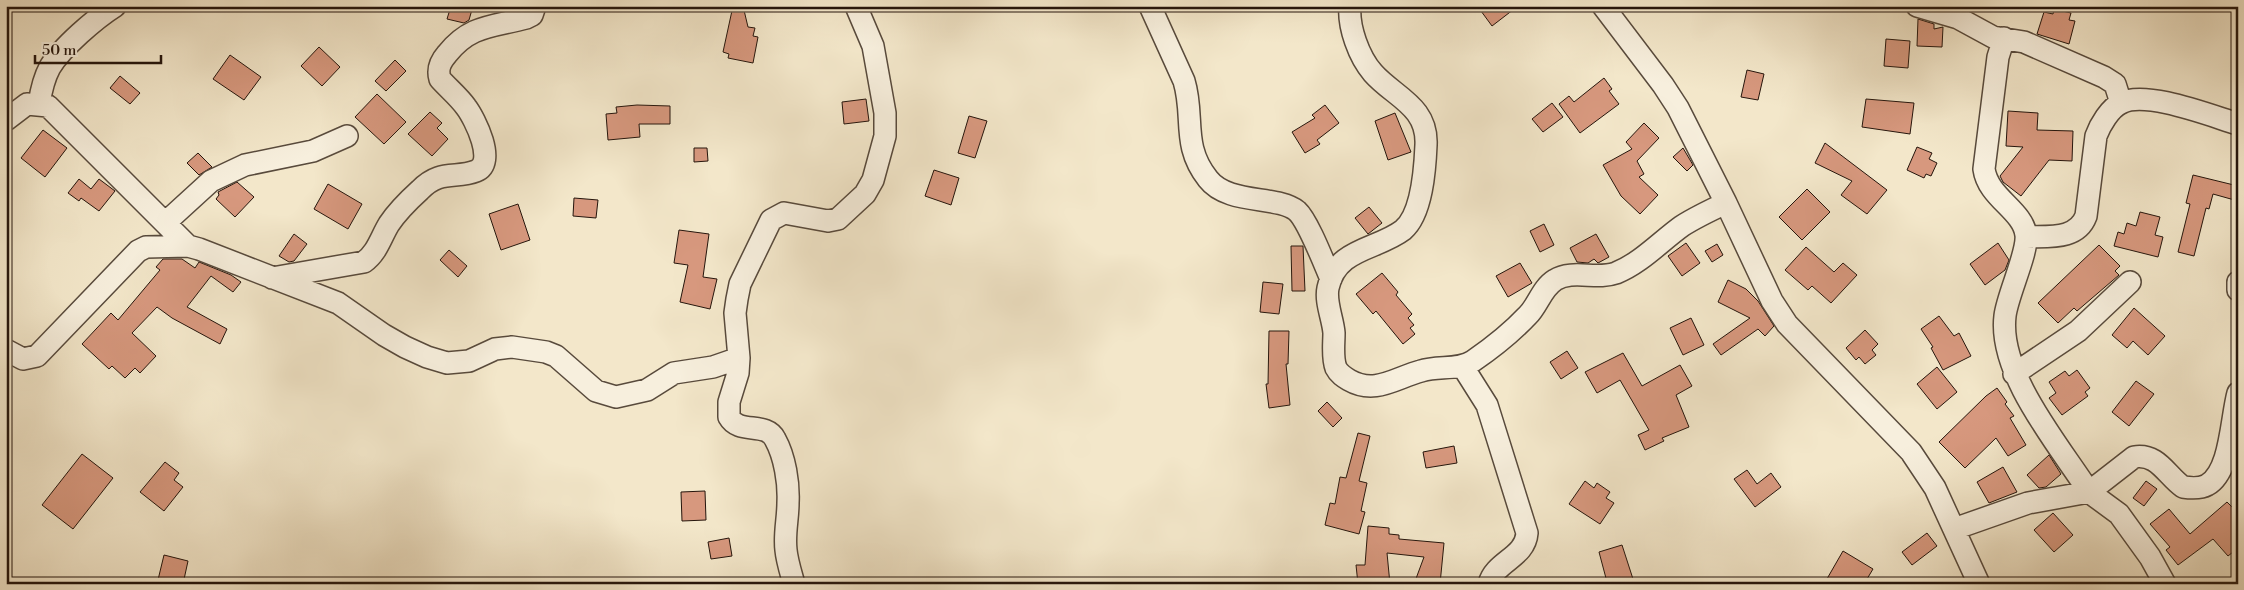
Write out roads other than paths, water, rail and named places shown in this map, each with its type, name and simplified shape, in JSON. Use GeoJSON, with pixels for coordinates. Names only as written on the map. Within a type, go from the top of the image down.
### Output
{"type":"FeatureCollection","features":[{"type":"Feature","properties":{"kind":"street"},"geometry":{"type":"LineString","coordinates":[[39,104],[42,88],[51,65],[92,22],[115,6]]}},
{"type":"Feature","properties":{"kind":"street"},"geometry":{"type":"LineString","coordinates":[[272,278],[364,262],[374,251],[390,222],[422,188],[444,175],[477,171],[483,166],[486,160],[486,153],[476,128],[465,106],[440,79],[440,65],[460,40],[474,30],[526,18],[532,15],[536,6]]}},
{"type":"Feature","properties":{"kind":"street"},"geometry":{"type":"LineString","coordinates":[[794,584],[786,551],[788,503],[784,465],[780,450],[774,437],[769,432],[738,426],[730,417],[729,402],[738,373],[739,358],[735,313],[736,298],[740,284],[770,220],[784,214],[828,221],[838,219],[865,194],[873,180],[885,136],[886,113],[872,46],[856,6]]}},
{"type":"Feature","properties":{"kind":"street"},"geometry":{"type":"LineString","coordinates":[[1150,6],[1188,91],[1190,144],[1208,180],[1217,188],[1232,194],[1294,209],[1303,219],[1331,279]]}},
{"type":"Feature","properties":{"kind":"street"},"geometry":{"type":"LineString","coordinates":[[1350,6],[1349,20],[1353,36],[1371,71],[1413,106],[1425,132],[1426,144],[1419,204],[1403,230],[1351,255],[1340,265],[1331,279],[1327,290],[1333,327],[1334,360],[1340,375],[1367,388],[1379,387],[1431,368],[1463,367],[1530,314],[1553,281],[1563,276],[1604,276],[1616,273],[1634,263],[1683,226],[1726,203]]}},
{"type":"Feature","properties":{"kind":"street"},"geometry":{"type":"LineString","coordinates":[[1603,6],[1663,85],[1678,108],[1726,203],[1772,301],[1782,316],[1911,452],[1935,488],[1979,584]]}},
{"type":"Feature","properties":{"kind":"street"},"geometry":{"type":"LineString","coordinates":[[1917,6],[1958,18],[1987,35],[2024,42],[2112,80],[2121,102]]}},
{"type":"Feature","properties":{"kind":"street"},"geometry":{"type":"LineString","coordinates":[[2004,38],[1998,57],[1984,169],[1988,186],[2022,223],[2027,237],[2005,316],[2006,346],[2014,374],[2089,492],[2118,514],[2150,557],[2164,584]]}},
{"type":"Feature","properties":{"kind":"street"},"geometry":{"type":"LineString","coordinates":[[2027,237],[2066,234],[2075,232],[2083,225],[2086,216],[2096,136],[2099,128],[2121,102],[2140,99],[2159,101],[2238,124]]}},
{"type":"Feature","properties":{"kind":"street"},"geometry":{"type":"LineString","coordinates":[[6,120],[27,104],[48,106],[188,246]]}},
{"type":"Feature","properties":{"kind":"street"},"geometry":{"type":"LineString","coordinates":[[165,223],[211,182],[245,165],[313,152],[348,136]]}},
{"type":"Feature","properties":{"kind":"street"},"geometry":{"type":"LineString","coordinates":[[6,350],[23,359],[37,356],[138,251],[146,247],[188,246],[338,303],[384,336],[427,358],[447,363],[469,360],[495,349],[512,347],[532,349],[556,356],[588,385],[606,395],[616,397],[647,390],[674,373],[713,367],[739,358]]}},
{"type":"Feature","properties":{"kind":"street"},"geometry":{"type":"LineString","coordinates":[[2014,374],[2078,331],[2130,282]]}},
{"type":"Feature","properties":{"kind":"street"},"geometry":{"type":"LineString","coordinates":[[2238,282],[2238,290]]}},
{"type":"Feature","properties":{"kind":"street"},"geometry":{"type":"LineString","coordinates":[[1463,367],[1487,405],[1527,533],[1524,544],[1517,554],[1494,570],[1489,584]]}},
{"type":"Feature","properties":{"kind":"street"},"geometry":{"type":"LineString","coordinates":[[1954,529],[2028,503],[2061,495],[2089,492],[2134,457],[2142,456],[2155,460],[2183,487],[2206,486],[2213,480],[2223,463],[2238,393]]}}]}
